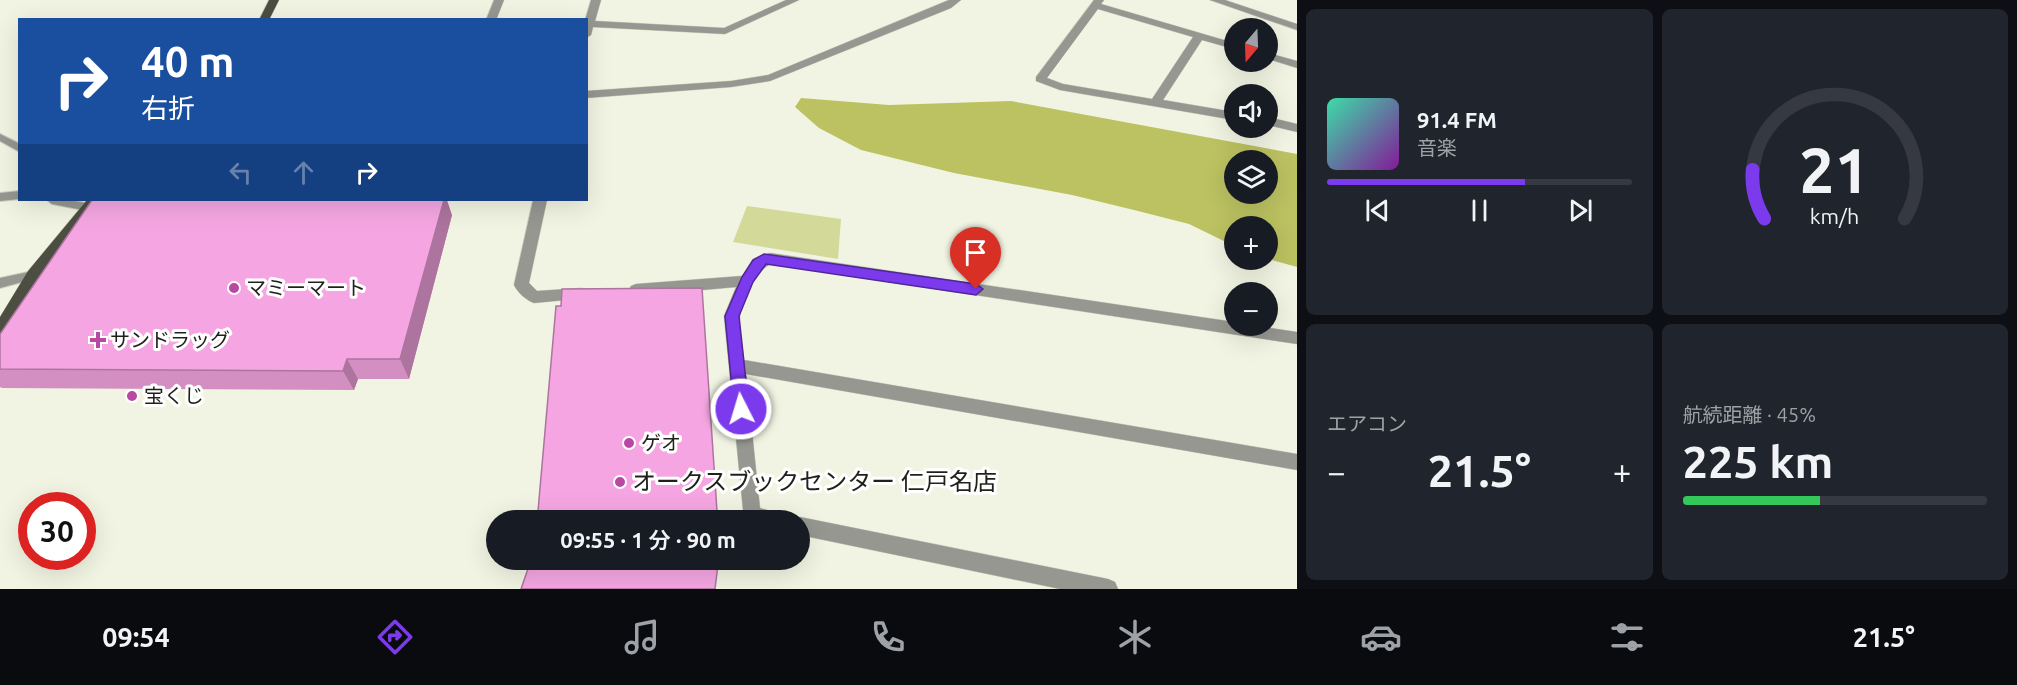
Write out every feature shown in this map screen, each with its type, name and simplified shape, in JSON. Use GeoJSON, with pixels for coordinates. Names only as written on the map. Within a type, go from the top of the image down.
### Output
{"type":"FeatureCollection","features":[{"type":"Feature","properties":{"kind":"main road"},"geometry":{"type":"LineString","coordinates":[[265,18],[274,0]]}},
{"type":"Feature","properties":{"kind":"main road"},"geometry":{"type":"LineString","coordinates":[[0,330],[33,275],[91,203]]}},
{"type":"Feature","properties":{"kind":"street"},"geometry":{"type":"LineString","coordinates":[[492,18],[499,0]]}},
{"type":"Feature","properties":{"kind":"street"},"geometry":{"type":"LineString","coordinates":[[588,30],[596,0]]}},
{"type":"Feature","properties":{"kind":"street"},"geometry":{"type":"LineString","coordinates":[[590,24],[725,31],[794,0]]}},
{"type":"Feature","properties":{"kind":"street"},"geometry":{"type":"LineString","coordinates":[[935,0],[952,3]]}},
{"type":"Feature","properties":{"kind":"street"},"geometry":{"type":"LineString","coordinates":[[1215,0],[1297,27]]}},
{"type":"Feature","properties":{"kind":"street"},"geometry":{"type":"LineString","coordinates":[[588,95],[770,78],[952,3]]}},
{"type":"Feature","properties":{"kind":"street"},"geometry":{"type":"LineString","coordinates":[[1224,43],[1097,3],[1040,79],[1060,87],[1224,114]]}},
{"type":"Feature","properties":{"kind":"street"},"geometry":{"type":"LineString","coordinates":[[1155,104],[1199,36]]}},
{"type":"Feature","properties":{"kind":"street"},"geometry":{"type":"LineString","coordinates":[[1278,59],[1297,65]]}},
{"type":"Feature","properties":{"kind":"street"},"geometry":{"type":"LineString","coordinates":[[1278,124],[1297,128]]}},
{"type":"Feature","properties":{"kind":"street"},"geometry":{"type":"LineString","coordinates":[[540,201],[521,285],[534,297],[593,293]]}},
{"type":"Feature","properties":{"kind":"street"},"geometry":{"type":"LineString","coordinates":[[750,510],[732,316],[746,281],[758,263],[770,258],[1297,338]]}},
{"type":"Feature","properties":{"kind":"street"},"geometry":{"type":"LineString","coordinates":[[617,291],[746,281]]}},
{"type":"Feature","properties":{"kind":"street"},"geometry":{"type":"LineString","coordinates":[[738,366],[1297,462]]}},
{"type":"Feature","properties":{"kind":"street"},"geometry":{"type":"LineString","coordinates":[[810,528],[1038,582],[1108,589]]}},
{"type":"Feature","properties":{"kind":"lane"},"geometry":{"type":"LineString","coordinates":[[0,137],[18,148]]}},
{"type":"Feature","properties":{"kind":"lane"},"geometry":{"type":"LineString","coordinates":[[0,196],[18,195]]}},
{"type":"Feature","properties":{"kind":"lane"},"geometry":{"type":"LineString","coordinates":[[65,201],[91,203]]}},
{"type":"Feature","properties":{"kind":"lane"},"geometry":{"type":"LineString","coordinates":[[0,283],[33,275]]}},
{"type":"Feature","properties":{"kind":"green space"},"geometry":{"type":"Polygon","coordinates":[[[801,98],[889,105],[1011,101],[1275,150],[1224,150],[1224,204],[1278,204],[1278,150],[1297,154],[1297,267],[1278,262],[1278,216],[1224,216],[1224,241],[1189,224],[1072,195],[954,173],[861,150],[819,128],[795,107],[801,98]]]}},
{"type":"Feature","properties":{"kind":"green space"},"geometry":{"type":"Polygon","coordinates":[[[747,206],[841,219],[838,259],[733,242],[747,206]]]}},
{"type":"Feature","properties":{"kind":"building"},"geometry":{"type":"Polygon","coordinates":[[[91,201],[444,201],[400,359],[347,359],[343,371],[0,369],[0,334],[91,201]]]}},
{"type":"Feature","properties":{"kind":"building"},"geometry":{"type":"Polygon","coordinates":[[[702,288],[717,510],[538,510],[556,306],[561,306],[562,289],[702,288]]]}},
{"type":"Feature","properties":{"kind":"building"},"geometry":{"type":"Polygon","coordinates":[[[528,570],[717,570],[715,589],[521,589],[528,570]]]}},
{"type":"Feature","properties":{"kind":"place","name":"マミーマート"},"geometry":{"type":"Point","coordinates":[234,288]}},
{"type":"Feature","properties":{"kind":"place","name":"サンドラッグ"},"geometry":{"type":"Point","coordinates":[98,340]}},
{"type":"Feature","properties":{"kind":"place","name":"宝くじ"},"geometry":{"type":"Point","coordinates":[132,396]}},
{"type":"Feature","properties":{"kind":"place","name":"ゲオ"},"geometry":{"type":"Point","coordinates":[629,443]}},
{"type":"Feature","properties":{"kind":"place","name":"オークスブックセンター 仁戸名店"},"geometry":{"type":"Point","coordinates":[620,482]}},
{"type":"Feature","properties":{"kind":"route"},"geometry":{"type":"LineString","coordinates":[[741,409],[732,316],[746,281],[758,263],[764,259],[770,258],[976,289]]}}]}
